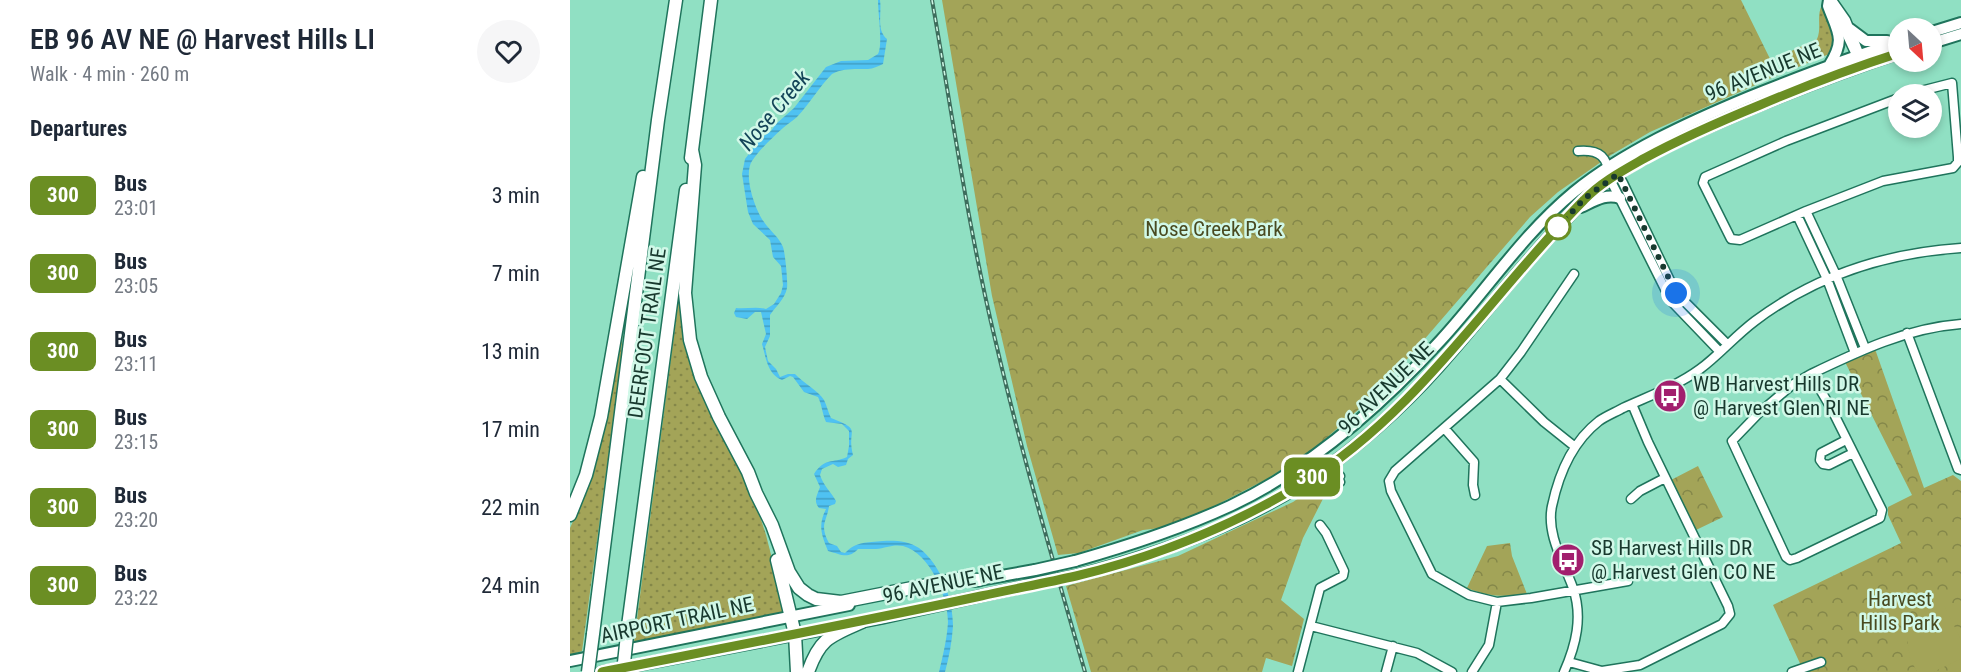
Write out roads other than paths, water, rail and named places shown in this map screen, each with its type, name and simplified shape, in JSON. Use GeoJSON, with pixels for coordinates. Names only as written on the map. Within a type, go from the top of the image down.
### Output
{"type":"FeatureCollection","features":[{"type":"Feature","properties":{"kind":"highway","name":"DEERFOOT TRAIL NE"},"geometry":{"type":"LineString","coordinates":[[588,672],[658,120],[676,0]]}},
{"type":"Feature","properties":{"kind":"highway","name":"DEERFOOT TRAIL NE"},"geometry":{"type":"LineString","coordinates":[[623,672],[711,0]]}},
{"type":"Feature","properties":{"kind":"highway"},"geometry":{"type":"LineString","coordinates":[[570,515],[591,459],[601,417],[652,130],[658,120]]}},
{"type":"Feature","properties":{"kind":"highway"},"geometry":{"type":"LineString","coordinates":[[692,150],[695,165],[685,293],[690,340],[705,387],[748,472],[772,525],[789,572],[799,588],[808,595],[829,602],[840,602],[903,592],[958,579],[979,580]]}},
{"type":"Feature","properties":{"kind":"highway"},"geometry":{"type":"LineString","coordinates":[[570,505],[591,459]]}},
{"type":"Feature","properties":{"kind":"highway"},"geometry":{"type":"LineString","coordinates":[[764,510],[792,616],[797,672]]}},
{"type":"Feature","properties":{"kind":"highway"},"geometry":{"type":"LineString","coordinates":[[808,672],[814,653],[820,646],[833,634],[862,622]]}},
{"type":"Feature","properties":{"kind":"main road"},"geometry":{"type":"LineString","coordinates":[[1829,66],[1839,50],[1840,39],[1828,6],[1832,2]]}},
{"type":"Feature","properties":{"kind":"main road"},"geometry":{"type":"LineString","coordinates":[[1942,29],[1961,23]]}},
{"type":"Feature","properties":{"kind":"main road"},"geometry":{"type":"LineString","coordinates":[[1850,29],[1866,41],[1888,40]]}},
{"type":"Feature","properties":{"kind":"main road"},"geometry":{"type":"LineString","coordinates":[[1942,40],[1961,34]]}},
{"type":"Feature","properties":{"kind":"main road","name":"96 AVENUE NE"},"geometry":{"type":"LineString","coordinates":[[979,580],[1075,561],[1146,540],[1232,505],[1274,481],[1345,432],[1384,398],[1441,340],[1547,216],[1576,191],[1700,130],[1794,91],[1888,45]]}},
{"type":"Feature","properties":{"kind":"main road","name":"96 AVENUE NE"},"geometry":{"type":"LineString","coordinates":[[795,634],[862,622],[1079,575],[1152,554],[1240,518],[1303,483],[1347,452],[1395,411],[1454,350],[1540,245],[1585,198],[1613,173],[1686,124],[1829,66],[1859,58],[1888,54]]}},
{"type":"Feature","properties":{"kind":"main road"},"geometry":{"type":"LineString","coordinates":[[1575,210],[1604,197],[1620,198]]}},
{"type":"Feature","properties":{"kind":"main road"},"geometry":{"type":"LineString","coordinates":[[1441,340],[1454,350]]}},
{"type":"Feature","properties":{"kind":"main road","name":"96 AVENUE NE"},"geometry":{"type":"LineString","coordinates":[[792,616],[903,592]]}},
{"type":"Feature","properties":{"kind":"main road","name":"AIRPORT TRAIL NE"},"geometry":{"type":"LineString","coordinates":[[570,661],[792,616]]}},
{"type":"Feature","properties":{"kind":"main road","name":"AIRPORT TRAIL NE"},"geometry":{"type":"LineString","coordinates":[[602,672],[795,634]]}},
{"type":"Feature","properties":{"kind":"street"},"geometry":{"type":"LineString","coordinates":[[1832,2],[1846,20],[1859,58]]}},
{"type":"Feature","properties":{"kind":"street"},"geometry":{"type":"LineString","coordinates":[[1832,2],[1859,58]]}},
{"type":"Feature","properties":{"kind":"street"},"geometry":{"type":"LineString","coordinates":[[1942,86],[1961,79]]}},
{"type":"Feature","properties":{"kind":"street"},"geometry":{"type":"LineString","coordinates":[[1888,102],[1786,141],[1705,177],[1703,183],[1731,239],[1740,240],[1806,211],[1883,182],[1953,168],[1958,157],[1952,83]]}},
{"type":"Feature","properties":{"kind":"street"},"geometry":{"type":"LineString","coordinates":[[1578,151],[1596,151],[1606,159],[1676,293],[1726,344]]}},
{"type":"Feature","properties":{"kind":"street"},"geometry":{"type":"LineString","coordinates":[[1613,173],[1620,198],[1671,301],[1719,351]]}},
{"type":"Feature","properties":{"kind":"street"},"geometry":{"type":"LineString","coordinates":[[1806,211],[1836,275],[1860,350]]}},
{"type":"Feature","properties":{"kind":"street"},"geometry":{"type":"LineString","coordinates":[[1797,215],[1860,350]]}},
{"type":"Feature","properties":{"kind":"street"},"geometry":{"type":"LineString","coordinates":[[1564,672],[1569,662],[1578,625],[1574,591],[1553,535],[1551,510],[1559,478],[1574,446],[1600,421],[1678,383],[1701,368],[1726,344],[1782,302],[1827,279],[1862,266],[1937,249],[1961,248]]}},
{"type":"Feature","properties":{"kind":"street"},"geometry":{"type":"LineString","coordinates":[[1574,274],[1500,379],[1395,471],[1389,482],[1391,491],[1432,574],[1469,595],[1497,602],[1628,581]]}},
{"type":"Feature","properties":{"kind":"street"},"geometry":{"type":"LineString","coordinates":[[1811,374],[1882,510],[1880,518],[1790,560],[1786,557],[1732,441],[1759,413],[1792,385],[1811,374],[1860,350],[1907,333],[1961,324]]}},
{"type":"Feature","properties":{"kind":"street"},"geometry":{"type":"LineString","coordinates":[[1907,333],[1946,440],[1958,469],[1961,470]]}},
{"type":"Feature","properties":{"kind":"street"},"geometry":{"type":"LineString","coordinates":[[1500,379],[1544,422],[1574,446]]}},
{"type":"Feature","properties":{"kind":"street"},"geometry":{"type":"LineString","coordinates":[[1569,662],[1602,671],[1640,665],[1722,624],[1730,614],[1647,442],[1632,404]]}},
{"type":"Feature","properties":{"kind":"street"},"geometry":{"type":"LineString","coordinates":[[1445,429],[1474,462],[1474,495]]}},
{"type":"Feature","properties":{"kind":"street"},"geometry":{"type":"LineString","coordinates":[[1846,440],[1821,453],[1820,460],[1823,464],[1829,465],[1853,453]]}},
{"type":"Feature","properties":{"kind":"street"},"geometry":{"type":"LineString","coordinates":[[1324,481],[1337,484],[1340,482],[1338,477],[1340,476]]}},
{"type":"Feature","properties":{"kind":"street"},"geometry":{"type":"LineString","coordinates":[[1631,499],[1640,491],[1665,478]]}},
{"type":"Feature","properties":{"kind":"street"},"geometry":{"type":"LineString","coordinates":[[1298,672],[1320,588],[1343,576],[1344,571],[1320,525]]}},
{"type":"Feature","properties":{"kind":"street"},"geometry":{"type":"LineString","coordinates":[[1472,672],[1489,645],[1497,602]]}},
{"type":"Feature","properties":{"kind":"street"},"geometry":{"type":"LineString","coordinates":[[1311,626],[1417,653],[1452,672]]}},
{"type":"Feature","properties":{"kind":"street"},"geometry":{"type":"LineString","coordinates":[[1386,672],[1393,646]]}},
{"type":"Feature","properties":{"kind":"street"},"geometry":{"type":"LineString","coordinates":[[1792,672],[1821,662]]}},
{"type":"Feature","properties":{"kind":"water"},"geometry":{"type":"Polygon","coordinates":[[[878,0],[880,0],[882,31],[887,39],[883,64],[872,68],[845,70],[832,74],[797,117],[762,148],[750,167],[749,183],[754,201],[764,222],[783,247],[787,274],[786,292],[770,315],[770,336],[765,347],[768,361],[780,377],[795,374],[822,397],[831,418],[847,425],[852,431],[853,455],[848,459],[846,465],[838,467],[833,464],[822,469],[820,475],[836,501],[835,504],[829,506],[824,523],[829,543],[845,553],[862,543],[906,542],[919,548],[934,563],[951,605],[952,638],[945,672],[939,672],[948,622],[945,601],[936,577],[921,557],[913,550],[903,546],[858,549],[847,555],[828,551],[821,530],[826,509],[819,508],[816,503],[820,487],[814,474],[825,463],[847,457],[849,431],[842,424],[826,422],[818,397],[804,392],[793,377],[782,380],[773,374],[768,365],[762,344],[766,334],[761,312],[755,312],[747,319],[736,317],[734,313],[736,308],[766,309],[774,304],[783,285],[781,266],[773,257],[770,240],[753,224],[748,212],[742,174],[745,159],[761,138],[794,108],[826,67],[841,61],[868,60],[878,54],[880,37],[878,0]]]}},
{"type":"Feature","properties":{"kind":"railway"},"geometry":{"type":"LineString","coordinates":[[932,0],[968,212],[985,297],[1026,464],[1085,672]]}},
{"type":"Feature","properties":{"kind":"place","name":"WB Harvest Hills DR @ Harvest Glen RI NE"},"geometry":{"type":"Point","coordinates":[1670,396]}},
{"type":"Feature","properties":{"kind":"place","name":"SB Harvest Hills DR @ Harvest Glen CO NE"},"geometry":{"type":"Point","coordinates":[1568,560]}},
{"type":"Feature","properties":{"kind":"water label","name":"Nose Creek"},"geometry":{"type":"Point","coordinates":[774,110]}},
{"type":"Feature","properties":{"kind":"park label","name":"Nose Creek Park"},"geometry":{"type":"Point","coordinates":[1214,229]}},
{"type":"Feature","properties":{"kind":"park label","name":"Harvest Hills Park"},"geometry":{"type":"Point","coordinates":[1900,611]}}]}
